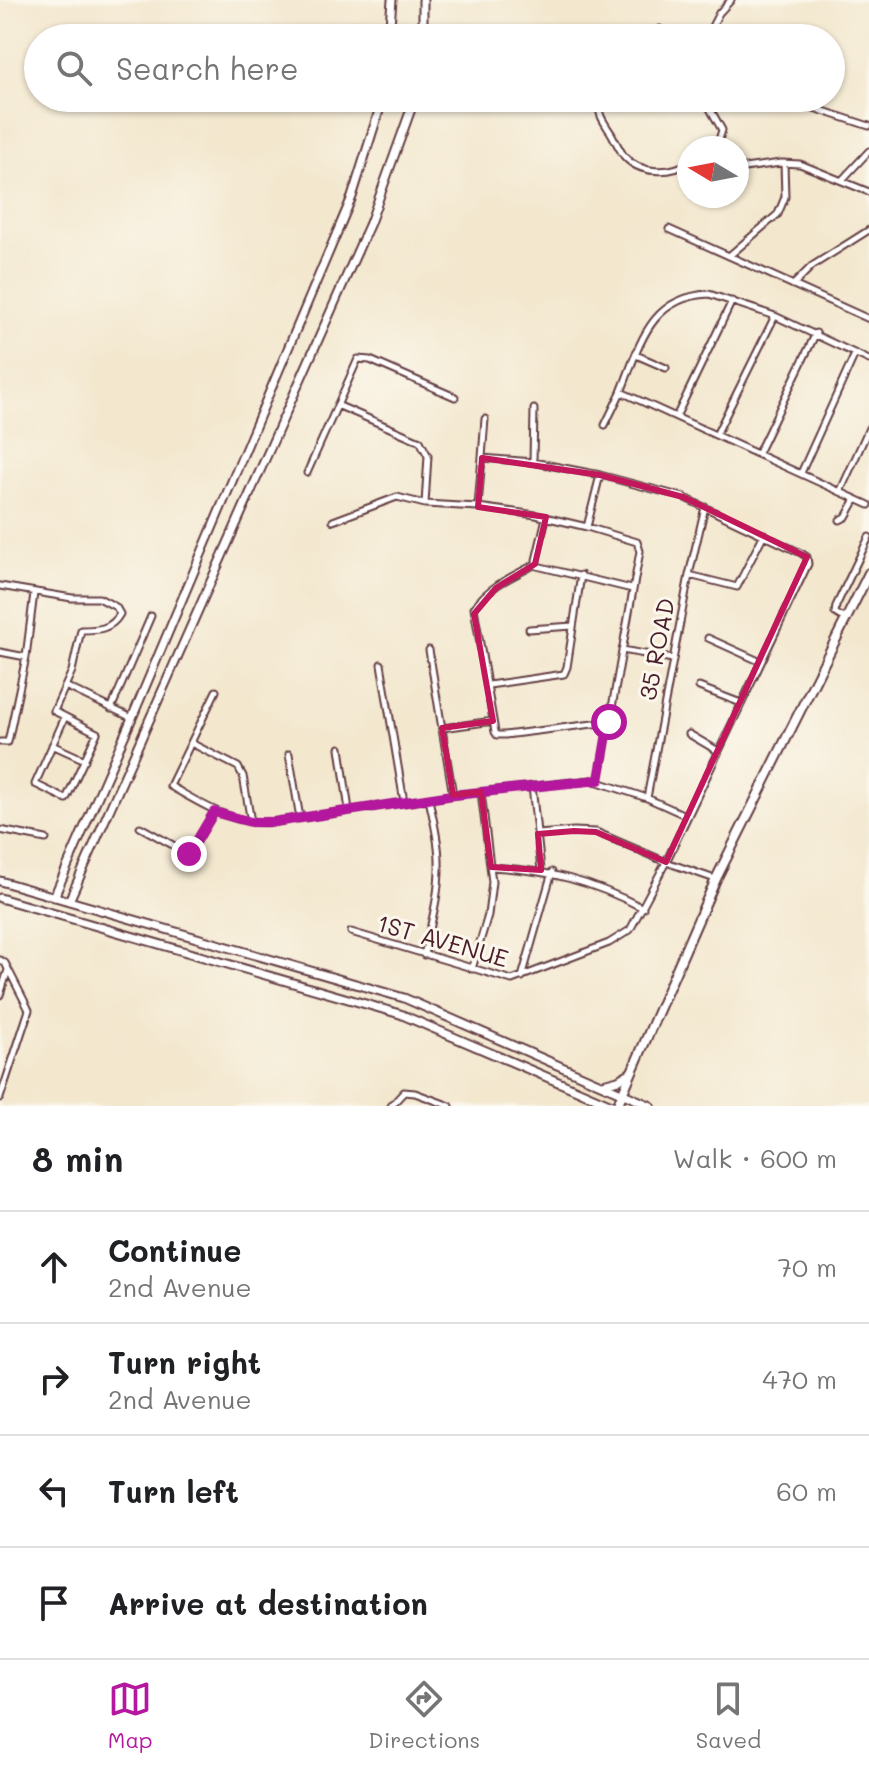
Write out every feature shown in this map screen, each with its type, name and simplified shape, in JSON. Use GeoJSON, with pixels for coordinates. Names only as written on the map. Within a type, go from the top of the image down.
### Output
{"type":"FeatureCollection","features":[{"type":"Feature","properties":{"kind":"main road"},"geometry":{"type":"LineString","coordinates":[[615,1106],[716,879],[869,573]]}},
{"type":"Feature","properties":{"kind":"street"},"geometry":{"type":"LineString","coordinates":[[390,24],[392,0]]}},
{"type":"Feature","properties":{"kind":"street"},"geometry":{"type":"LineString","coordinates":[[423,0],[423,24]]}},
{"type":"Feature","properties":{"kind":"street"},"geometry":{"type":"LineString","coordinates":[[714,24],[729,0]]}},
{"type":"Feature","properties":{"kind":"street"},"geometry":{"type":"LineString","coordinates":[[54,897],[352,197],[379,112]]}},
{"type":"Feature","properties":{"kind":"street"},"geometry":{"type":"LineString","coordinates":[[69,901],[370,223],[410,112]]}},
{"type":"Feature","properties":{"kind":"street"},"geometry":{"type":"LineString","coordinates":[[600,112],[601,120],[624,156],[650,170],[677,169]]}},
{"type":"Feature","properties":{"kind":"street"},"geometry":{"type":"LineString","coordinates":[[712,112],[722,130],[720,136]]}},
{"type":"Feature","properties":{"kind":"street"},"geometry":{"type":"LineString","coordinates":[[826,112],[869,126]]}},
{"type":"Feature","properties":{"kind":"street"},"geometry":{"type":"LineString","coordinates":[[842,180],[869,151]]}},
{"type":"Feature","properties":{"kind":"street"},"geometry":{"type":"LineString","coordinates":[[729,256],[778,214],[783,206],[784,163]]}},
{"type":"Feature","properties":{"kind":"street"},"geometry":{"type":"LineString","coordinates":[[749,167],[800,164],[869,192]]}},
{"type":"Feature","properties":{"kind":"street"},"geometry":{"type":"LineString","coordinates":[[669,229],[869,319]]}},
{"type":"Feature","properties":{"kind":"street"},"geometry":{"type":"LineString","coordinates":[[793,285],[812,266],[869,230]]}},
{"type":"Feature","properties":{"kind":"street"},"geometry":{"type":"LineString","coordinates":[[605,425],[656,315],[674,301],[709,294],[775,316],[869,360]]}},
{"type":"Feature","properties":{"kind":"street"},"geometry":{"type":"LineString","coordinates":[[676,417],[732,301]]}},
{"type":"Feature","properties":{"kind":"street"},"geometry":{"type":"LineString","coordinates":[[716,435],[775,316]]}},
{"type":"Feature","properties":{"kind":"street"},"geometry":{"type":"LineString","coordinates":[[758,453],[816,333]]}},
{"type":"Feature","properties":{"kind":"street"},"geometry":{"type":"LineString","coordinates":[[801,473],[855,354]]}},
{"type":"Feature","properties":{"kind":"street"},"geometry":{"type":"LineString","coordinates":[[636,355],[666,368]]}},
{"type":"Feature","properties":{"kind":"street"},"geometry":{"type":"LineString","coordinates":[[307,473],[355,363],[362,357],[455,397]]}},
{"type":"Feature","properties":{"kind":"street"},"geometry":{"type":"LineString","coordinates":[[621,392],[869,505]]}},
{"type":"Feature","properties":{"kind":"street"},"geometry":{"type":"LineString","coordinates":[[337,405],[420,441],[428,456],[425,504]]}},
{"type":"Feature","properties":{"kind":"street"},"geometry":{"type":"LineString","coordinates":[[533,462],[534,409]]}},
{"type":"Feature","properties":{"kind":"street"},"geometry":{"type":"LineString","coordinates":[[478,507],[485,419]]}},
{"type":"Feature","properties":{"kind":"street"},"geometry":{"type":"LineString","coordinates":[[840,492],[869,428]]}},
{"type":"Feature","properties":{"kind":"street"},"geometry":{"type":"LineString","coordinates":[[482,458],[533,462],[600,475],[683,497],[764,534],[737,587],[689,575]]}},
{"type":"Feature","properties":{"kind":"street"},"geometry":{"type":"LineString","coordinates":[[587,527],[600,475]]}},
{"type":"Feature","properties":{"kind":"street"},"geometry":{"type":"LineString","coordinates":[[333,521],[391,498],[403,498],[425,504],[478,507],[546,518],[637,542],[640,551],[599,780]]}},
{"type":"Feature","properties":{"kind":"street"},"geometry":{"type":"LineString","coordinates":[[840,520],[846,517],[856,499]]}},
{"type":"Feature","properties":{"kind":"street","name":"35 ROAD"},"geometry":{"type":"LineString","coordinates":[[647,798],[705,507]]}},
{"type":"Feature","properties":{"kind":"street"},"geometry":{"type":"LineString","coordinates":[[536,564],[546,518]]}},
{"type":"Feature","properties":{"kind":"street","name":"1ST AVENUE"},"geometry":{"type":"LineString","coordinates":[[351,932],[512,980],[609,943],[630,930],[666,862],[808,560],[805,555],[764,534]]}},
{"type":"Feature","properties":{"kind":"street"},"geometry":{"type":"LineString","coordinates":[[846,620],[835,613],[836,606],[869,537]]}},
{"type":"Feature","properties":{"kind":"street"},"geometry":{"type":"LineString","coordinates":[[609,722],[497,735],[474,608],[496,588],[536,564],[632,589]]}},
{"type":"Feature","properties":{"kind":"street"},"geometry":{"type":"LineString","coordinates":[[489,685],[564,674],[581,575]]}},
{"type":"Feature","properties":{"kind":"street"},"geometry":{"type":"LineString","coordinates":[[0,586],[34,593],[99,598],[116,607],[120,614],[105,629],[81,630],[72,671],[54,711],[97,733],[66,799],[35,784],[65,717]]}},
{"type":"Feature","properties":{"kind":"street"},"geometry":{"type":"LineString","coordinates":[[0,742],[8,742],[26,657],[34,593]]}},
{"type":"Feature","properties":{"kind":"street"},"geometry":{"type":"LineString","coordinates":[[111,709],[151,616]]}},
{"type":"Feature","properties":{"kind":"street"},"geometry":{"type":"LineString","coordinates":[[529,629],[573,626]]}},
{"type":"Feature","properties":{"kind":"street"},"geometry":{"type":"LineString","coordinates":[[708,638],[761,662]]}},
{"type":"Feature","properties":{"kind":"street"},"geometry":{"type":"LineString","coordinates":[[429,650],[453,795]]}},
{"type":"Feature","properties":{"kind":"street"},"geometry":{"type":"LineString","coordinates":[[622,650],[673,659]]}},
{"type":"Feature","properties":{"kind":"street"},"geometry":{"type":"LineString","coordinates":[[0,652],[26,657]]}},
{"type":"Feature","properties":{"kind":"street"},"geometry":{"type":"LineString","coordinates":[[381,664],[404,802]]}},
{"type":"Feature","properties":{"kind":"street"},"geometry":{"type":"LineString","coordinates":[[65,686],[132,718]]}},
{"type":"Feature","properties":{"kind":"street"},"geometry":{"type":"LineString","coordinates":[[699,687],[741,703]]}},
{"type":"Feature","properties":{"kind":"street"},"geometry":{"type":"LineString","coordinates":[[216,691],[170,786],[214,812],[251,822],[300,818],[453,795],[599,780],[687,816]]}},
{"type":"Feature","properties":{"kind":"street"},"geometry":{"type":"LineString","coordinates":[[442,728],[493,721]]}},
{"type":"Feature","properties":{"kind":"street"},"geometry":{"type":"LineString","coordinates":[[689,734],[718,751]]}},
{"type":"Feature","properties":{"kind":"street"},"geometry":{"type":"LineString","coordinates":[[191,743],[234,763],[241,771],[251,822]]}},
{"type":"Feature","properties":{"kind":"street"},"geometry":{"type":"LineString","coordinates":[[52,745],[85,760]]}},
{"type":"Feature","properties":{"kind":"street"},"geometry":{"type":"LineString","coordinates":[[340,748],[349,810]]}},
{"type":"Feature","properties":{"kind":"street"},"geometry":{"type":"LineString","coordinates":[[289,754],[300,818]]}},
{"type":"Feature","properties":{"kind":"street"},"geometry":{"type":"LineString","coordinates":[[532,786],[541,870]]}},
{"type":"Feature","properties":{"kind":"street"},"geometry":{"type":"LineString","coordinates":[[472,969],[488,915],[491,867],[481,792]]}},
{"type":"Feature","properties":{"kind":"street"},"geometry":{"type":"LineString","coordinates":[[424,955],[439,871],[429,799]]}},
{"type":"Feature","properties":{"kind":"street"},"geometry":{"type":"LineString","coordinates":[[140,827],[189,854],[214,812]]}},
{"type":"Feature","properties":{"kind":"street"},"geometry":{"type":"LineString","coordinates":[[0,830],[46,839]]}},
{"type":"Feature","properties":{"kind":"street"},"geometry":{"type":"LineString","coordinates":[[538,834],[596,832],[666,862],[716,879]]}},
{"type":"Feature","properties":{"kind":"street"},"geometry":{"type":"LineString","coordinates":[[491,867],[552,872],[587,882],[643,908]]}},
{"type":"Feature","properties":{"kind":"street"},"geometry":{"type":"LineString","coordinates":[[522,977],[552,872]]}},
{"type":"Feature","properties":{"kind":"street"},"geometry":{"type":"LineString","coordinates":[[0,881],[404,998],[651,1106]]}},
{"type":"Feature","properties":{"kind":"street"},"geometry":{"type":"LineString","coordinates":[[0,898],[400,1014],[615,1106]]}},
{"type":"Feature","properties":{"kind":"street"},"geometry":{"type":"LineString","coordinates":[[0,960],[29,1010],[0,1098]]}},
{"type":"Feature","properties":{"kind":"street"},"geometry":{"type":"LineString","coordinates":[[0,995],[8,970]]}},
{"type":"Feature","properties":{"kind":"street"},"geometry":{"type":"LineString","coordinates":[[0,1069],[9,1072]]}},
{"type":"Feature","properties":{"kind":"street"},"geometry":{"type":"LineString","coordinates":[[602,1085],[630,1073]]}},
{"type":"Feature","properties":{"kind":"street"},"geometry":{"type":"LineString","coordinates":[[391,1106],[404,1092],[450,1106]]}},
{"type":"Feature","properties":{"kind":"street"},"geometry":{"type":"LineString","coordinates":[[595,1098],[600,1106]]}},
{"type":"Feature","properties":{"kind":"highlighted area"},"geometry":{"type":"Polygon","coordinates":[[[482,458],[600,475],[683,497],[807,557],[666,862],[596,832],[574,831],[538,834],[541,870],[491,867],[481,792],[453,795],[442,728],[493,721],[474,614],[496,588],[535,564],[546,517],[478,507],[482,458]]]}},
{"type":"Feature","properties":{"kind":"route"},"geometry":{"type":"LineString","coordinates":[[189,854],[214,812],[262,823],[453,795],[599,780],[609,722]]}}]}
